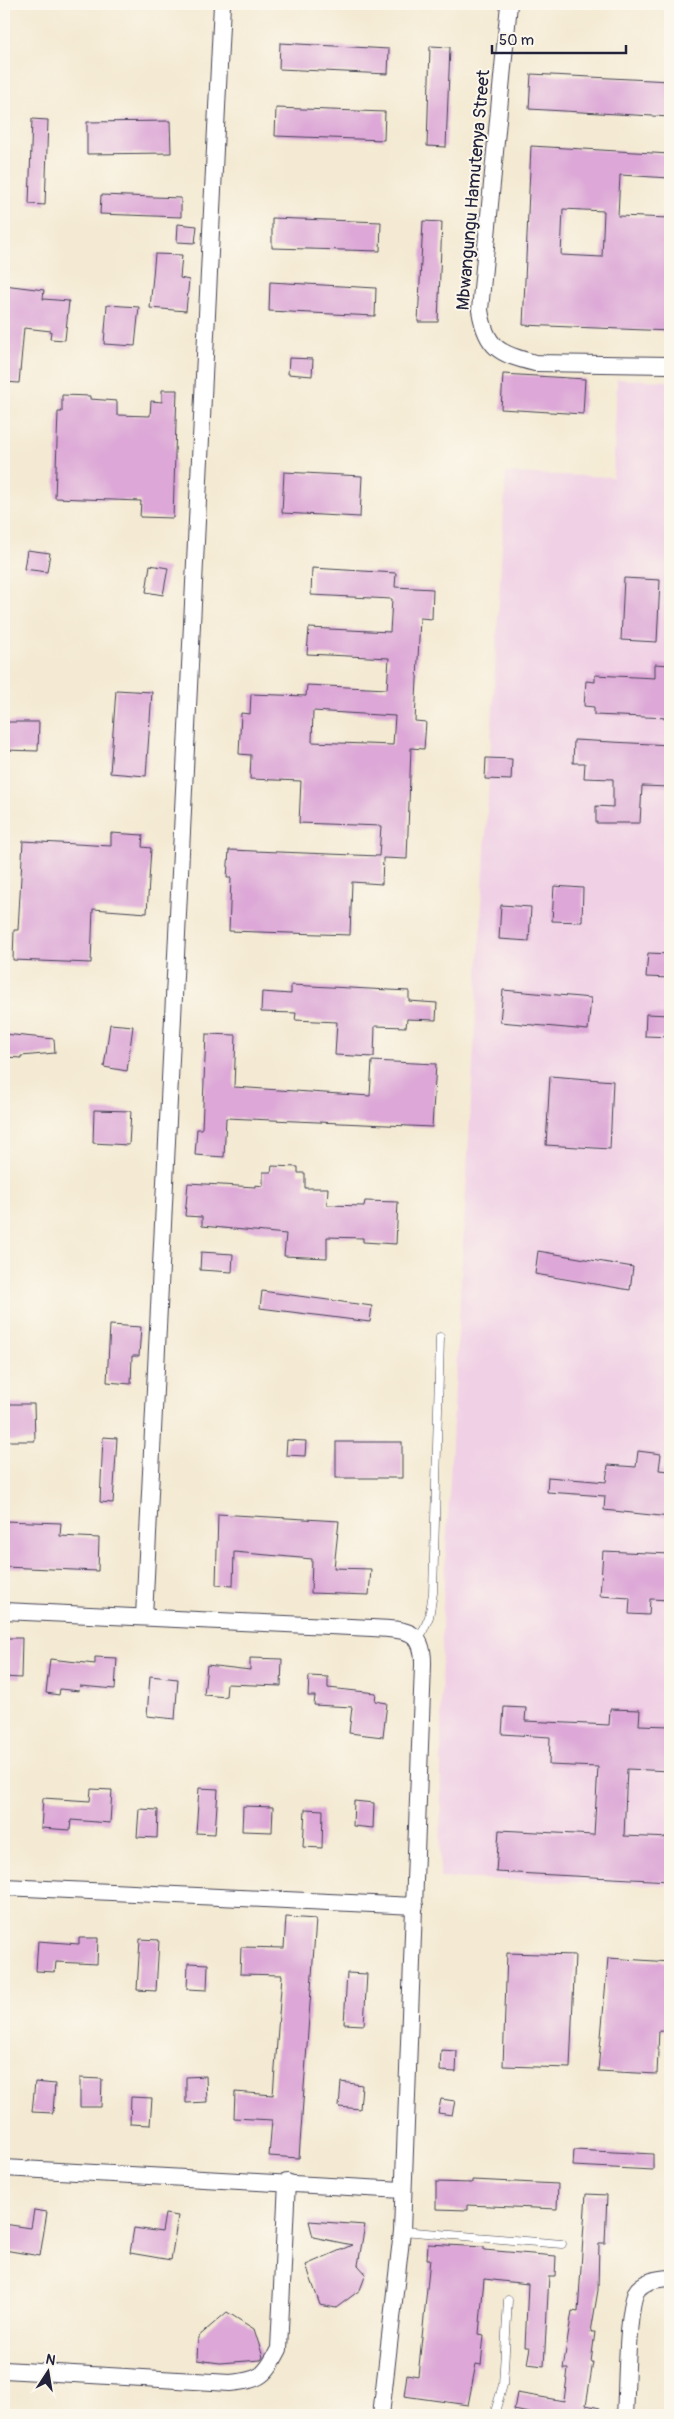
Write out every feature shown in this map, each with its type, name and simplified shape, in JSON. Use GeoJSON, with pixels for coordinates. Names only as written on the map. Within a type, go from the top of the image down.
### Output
{"type":"FeatureCollection","features":[{"type":"Feature","properties":{"kind":"street"},"geometry":{"type":"LineString","coordinates":[[144,1617],[222,4]]}},
{"type":"Feature","properties":{"kind":"street","name":"Mbwangungu Hamutenya Street"},"geometry":{"type":"LineString","coordinates":[[508,4],[480,310],[483,330],[494,348],[514,358],[535,363],[670,365]]}},
{"type":"Feature","properties":{"kind":"street"},"geometry":{"type":"LineString","coordinates":[[4,1611],[381,1628],[407,1630],[419,1640],[424,1653],[402,2231],[381,2415]]}},
{"type":"Feature","properties":{"kind":"street"},"geometry":{"type":"LineString","coordinates":[[4,1887],[415,1906]]}},
{"type":"Feature","properties":{"kind":"street"},"geometry":{"type":"LineString","coordinates":[[4,2168],[287,2182],[403,2190]]}},
{"type":"Feature","properties":{"kind":"street"},"geometry":{"type":"LineString","coordinates":[[4,2370],[230,2383],[253,2380],[269,2368],[279,2348],[287,2182]]}},
{"type":"Feature","properties":{"kind":"street"},"geometry":{"type":"LineString","coordinates":[[625,2415],[631,2306],[638,2290],[652,2280],[670,2278]]}},
{"type":"Feature","properties":{"kind":"lane"},"geometry":{"type":"LineString","coordinates":[[419,1640],[428,1616],[433,1593],[440,1337]]}},
{"type":"Feature","properties":{"kind":"lane"},"geometry":{"type":"LineString","coordinates":[[402,2231],[562,2244]]}},
{"type":"Feature","properties":{"kind":"lane"},"geometry":{"type":"LineString","coordinates":[[494,2415],[503,2385],[508,2300]]}},
{"type":"Feature","properties":{"kind":"shaded area"},"geometry":{"type":"Polygon","coordinates":[[[617,379],[670,381],[670,1885],[440,1878],[442,1621],[506,473],[613,477],[617,379]]]}},
{"type":"Feature","properties":{"kind":"building"},"geometry":{"type":"Polygon","coordinates":[[[280,43],[389,49],[388,74],[279,69],[280,43]]]}},
{"type":"Feature","properties":{"kind":"building"},"geometry":{"type":"Polygon","coordinates":[[[430,46],[450,47],[446,147],[427,146],[430,46]]]}},
{"type":"Feature","properties":{"kind":"building"},"geometry":{"type":"Polygon","coordinates":[[[531,74],[670,81],[670,117],[529,109],[531,74]]]}},
{"type":"Feature","properties":{"kind":"building"},"geometry":{"type":"Polygon","coordinates":[[[276,108],[385,112],[384,140],[275,136],[276,108]]]}},
{"type":"Feature","properties":{"kind":"building"},"geometry":{"type":"Polygon","coordinates":[[[32,119],[48,120],[45,205],[29,204],[32,119]]]}},
{"type":"Feature","properties":{"kind":"building"},"geometry":{"type":"Polygon","coordinates":[[[170,121],[171,153],[87,154],[87,122],[170,121]]]}},
{"type":"Feature","properties":{"kind":"building"},"geometry":{"type":"Polygon","coordinates":[[[531,146],[670,154],[670,178],[620,175],[618,216],[670,218],[670,331],[523,325],[531,146]],[[563,209],[561,255],[602,257],[604,211],[563,209]]]}},
{"type":"Feature","properties":{"kind":"building"},"geometry":{"type":"Polygon","coordinates":[[[101,195],[181,198],[181,217],[100,214],[101,195]]]}},
{"type":"Feature","properties":{"kind":"building"},"geometry":{"type":"Polygon","coordinates":[[[272,218],[381,222],[380,251],[272,248],[272,218]]]}},
{"type":"Feature","properties":{"kind":"building"},"geometry":{"type":"Polygon","coordinates":[[[423,221],[442,222],[438,322],[418,322],[423,221]]]}},
{"type":"Feature","properties":{"kind":"building"},"geometry":{"type":"Polygon","coordinates":[[[178,224],[197,226],[195,243],[177,242],[178,224]]]}},
{"type":"Feature","properties":{"kind":"building"},"geometry":{"type":"Polygon","coordinates":[[[155,254],[182,255],[180,278],[189,280],[186,311],[150,308],[155,254]]]}},
{"type":"Feature","properties":{"kind":"building"},"geometry":{"type":"Polygon","coordinates":[[[270,282],[376,288],[375,316],[269,311],[270,282]]]}},
{"type":"Feature","properties":{"kind":"building"},"geometry":{"type":"Polygon","coordinates":[[[4,285],[44,290],[43,299],[69,301],[65,340],[50,339],[51,331],[24,328],[19,383],[4,382],[4,285]]]}},
{"type":"Feature","properties":{"kind":"building"},"geometry":{"type":"Polygon","coordinates":[[[107,305],[139,307],[135,346],[104,344],[107,305]]]}},
{"type":"Feature","properties":{"kind":"building"},"geometry":{"type":"Polygon","coordinates":[[[289,358],[313,359],[312,376],[288,374],[289,358]]]}},
{"type":"Feature","properties":{"kind":"building"},"geometry":{"type":"Polygon","coordinates":[[[503,374],[585,379],[583,414],[501,409],[503,374]]]}},
{"type":"Feature","properties":{"kind":"building"},"geometry":{"type":"Polygon","coordinates":[[[162,390],[177,390],[173,518],[140,517],[141,501],[55,498],[58,412],[62,412],[62,395],[90,396],[90,399],[117,401],[117,415],[150,416],[151,401],[162,402],[162,390]]]}},
{"type":"Feature","properties":{"kind":"building"},"geometry":{"type":"Polygon","coordinates":[[[284,472],[362,476],[360,517],[282,513],[284,472]]]}},
{"type":"Feature","properties":{"kind":"building"},"geometry":{"type":"Polygon","coordinates":[[[27,550],[50,553],[47,572],[24,569],[27,550]]]}},
{"type":"Feature","properties":{"kind":"building"},"geometry":{"type":"Polygon","coordinates":[[[150,565],[168,568],[163,595],[146,592],[150,565]]]}},
{"type":"Feature","properties":{"kind":"building"},"geometry":{"type":"Polygon","coordinates":[[[312,568],[396,573],[395,587],[433,589],[432,619],[420,618],[415,721],[426,722],[424,749],[411,748],[407,859],[383,858],[382,884],[352,882],[350,935],[229,931],[231,878],[227,878],[229,850],[379,856],[381,826],[299,823],[301,781],[250,779],[251,755],[239,754],[241,713],[250,714],[251,694],[306,696],[307,685],[387,689],[389,658],[307,654],[309,628],[390,632],[392,599],[311,595],[312,568]],[[313,711],[312,742],[393,745],[395,716],[313,711]]]}},
{"type":"Feature","properties":{"kind":"building"},"geometry":{"type":"Polygon","coordinates":[[[624,578],[660,580],[657,642],[621,640],[624,578]]]}},
{"type":"Feature","properties":{"kind":"building"},"geometry":{"type":"Polygon","coordinates":[[[655,664],[670,665],[670,718],[594,715],[594,707],[584,706],[586,681],[595,682],[595,675],[655,678],[655,664]]]}},
{"type":"Feature","properties":{"kind":"building"},"geometry":{"type":"Polygon","coordinates":[[[116,690],[152,692],[146,776],[110,773],[116,690]]]}},
{"type":"Feature","properties":{"kind":"building"},"geometry":{"type":"Polygon","coordinates":[[[4,722],[39,722],[38,751],[4,750],[4,722]]]}},
{"type":"Feature","properties":{"kind":"building"},"geometry":{"type":"Polygon","coordinates":[[[574,740],[670,745],[670,787],[642,786],[640,823],[596,823],[596,806],[613,807],[613,779],[584,778],[585,763],[573,763],[574,740]]]}},
{"type":"Feature","properties":{"kind":"building"},"geometry":{"type":"Polygon","coordinates":[[[486,758],[512,759],[511,780],[485,779],[486,758]]]}},
{"type":"Feature","properties":{"kind":"building"},"geometry":{"type":"Polygon","coordinates":[[[111,833],[143,835],[142,847],[151,848],[147,913],[93,909],[91,963],[13,960],[14,930],[18,930],[23,841],[111,846],[111,833]]]}},
{"type":"Feature","properties":{"kind":"building"},"geometry":{"type":"Polygon","coordinates":[[[554,886],[583,888],[582,922],[552,921],[554,886]]]}},
{"type":"Feature","properties":{"kind":"building"},"geometry":{"type":"Polygon","coordinates":[[[501,905],[531,907],[529,941],[499,939],[501,905]]]}},
{"type":"Feature","properties":{"kind":"building"},"geometry":{"type":"Polygon","coordinates":[[[648,953],[670,954],[670,978],[646,977],[648,953]]]}},
{"type":"Feature","properties":{"kind":"building"},"geometry":{"type":"Polygon","coordinates":[[[291,985],[409,991],[409,1001],[437,1003],[436,1020],[407,1019],[406,1027],[375,1026],[374,1057],[335,1055],[337,1022],[295,1020],[296,1013],[261,1012],[262,992],[291,994],[291,985]]]}},
{"type":"Feature","properties":{"kind":"building"},"geometry":{"type":"Polygon","coordinates":[[[503,990],[591,998],[588,1030],[500,1022],[503,990]]]}},
{"type":"Feature","properties":{"kind":"building"},"geometry":{"type":"Polygon","coordinates":[[[646,1014],[670,1015],[670,1037],[645,1036],[646,1014]]]}},
{"type":"Feature","properties":{"kind":"building"},"geometry":{"type":"Polygon","coordinates":[[[110,1024],[133,1026],[127,1071],[104,1067],[110,1024]]]}},
{"type":"Feature","properties":{"kind":"building"},"geometry":{"type":"Polygon","coordinates":[[[4,1034],[54,1039],[55,1053],[21,1056],[21,1058],[4,1057],[4,1034]]]}},
{"type":"Feature","properties":{"kind":"building"},"geometry":{"type":"Polygon","coordinates":[[[206,1034],[236,1035],[234,1087],[370,1096],[372,1061],[436,1064],[432,1127],[226,1118],[224,1157],[195,1155],[197,1129],[202,1129],[206,1034]]]}},
{"type":"Feature","properties":{"kind":"building"},"geometry":{"type":"Polygon","coordinates":[[[550,1076],[613,1081],[610,1149],[546,1145],[550,1076]]]}},
{"type":"Feature","properties":{"kind":"building"},"geometry":{"type":"Polygon","coordinates":[[[94,1110],[131,1111],[129,1145],[93,1143],[94,1110]]]}},
{"type":"Feature","properties":{"kind":"building"},"geometry":{"type":"Polygon","coordinates":[[[272,1166],[298,1167],[298,1173],[305,1173],[305,1188],[328,1188],[327,1205],[364,1206],[365,1201],[398,1202],[396,1244],[363,1242],[363,1238],[327,1237],[327,1258],[284,1256],[286,1234],[202,1226],[202,1217],[185,1216],[188,1183],[263,1186],[263,1172],[271,1172],[272,1166]]]}},
{"type":"Feature","properties":{"kind":"building"},"geometry":{"type":"Polygon","coordinates":[[[538,1251],[633,1267],[630,1290],[535,1274],[538,1251]]]}},
{"type":"Feature","properties":{"kind":"building"},"geometry":{"type":"Polygon","coordinates":[[[201,1252],[233,1254],[232,1272],[200,1270],[201,1252]]]}},
{"type":"Feature","properties":{"kind":"building"},"geometry":{"type":"Polygon","coordinates":[[[262,1291],[372,1306],[370,1322],[260,1308],[262,1291]]]}},
{"type":"Feature","properties":{"kind":"building"},"geometry":{"type":"Polygon","coordinates":[[[110,1325],[141,1327],[139,1356],[132,1356],[131,1384],[107,1382],[110,1325]]]}},
{"type":"Feature","properties":{"kind":"building"},"geometry":{"type":"Polygon","coordinates":[[[4,1404],[34,1404],[35,1441],[4,1441],[4,1404]]]}},
{"type":"Feature","properties":{"kind":"building"},"geometry":{"type":"Polygon","coordinates":[[[103,1437],[117,1438],[113,1503],[100,1502],[103,1437]]]}},
{"type":"Feature","properties":{"kind":"building"},"geometry":{"type":"Polygon","coordinates":[[[287,1440],[306,1441],[305,1456],[286,1455],[287,1440]]]}},
{"type":"Feature","properties":{"kind":"building"},"geometry":{"type":"Polygon","coordinates":[[[336,1442],[402,1442],[402,1478],[336,1478],[336,1442]]]}},
{"type":"Feature","properties":{"kind":"building"},"geometry":{"type":"Polygon","coordinates":[[[638,1451],[661,1454],[659,1470],[670,1471],[670,1517],[604,1510],[605,1496],[547,1492],[548,1477],[606,1482],[608,1465],[636,1467],[638,1451]]]}},
{"type":"Feature","properties":{"kind":"building"},"geometry":{"type":"Polygon","coordinates":[[[218,1514],[339,1521],[334,1568],[371,1569],[369,1595],[311,1593],[312,1559],[234,1552],[233,1586],[216,1585],[218,1514]]]}},
{"type":"Feature","properties":{"kind":"building"},"geometry":{"type":"Polygon","coordinates":[[[4,1521],[61,1523],[60,1536],[99,1538],[98,1571],[4,1567],[4,1521]]]}},
{"type":"Feature","properties":{"kind":"building"},"geometry":{"type":"Polygon","coordinates":[[[603,1551],[670,1554],[670,1600],[650,1599],[649,1615],[629,1614],[630,1598],[600,1596],[603,1551]]]}},
{"type":"Feature","properties":{"kind":"building"},"geometry":{"type":"Polygon","coordinates":[[[4,1638],[22,1638],[21,1678],[4,1677],[4,1638]]]}},
{"type":"Feature","properties":{"kind":"building"},"geometry":{"type":"Polygon","coordinates":[[[95,1657],[117,1658],[115,1689],[80,1686],[79,1691],[60,1689],[59,1695],[46,1693],[50,1659],[95,1664],[95,1657]]]}},
{"type":"Feature","properties":{"kind":"building"},"geometry":{"type":"Polygon","coordinates":[[[250,1658],[282,1659],[281,1686],[227,1684],[226,1697],[204,1695],[207,1665],[250,1670],[250,1658]]]}},
{"type":"Feature","properties":{"kind":"building"},"geometry":{"type":"Polygon","coordinates":[[[150,1676],[178,1679],[175,1719],[147,1716],[150,1676]]]}},
{"type":"Feature","properties":{"kind":"building"},"geometry":{"type":"Polygon","coordinates":[[[309,1676],[328,1677],[328,1688],[376,1693],[375,1701],[387,1703],[383,1737],[349,1733],[352,1707],[314,1705],[315,1696],[308,1696],[309,1676]]]}},
{"type":"Feature","properties":{"kind":"building"},"geometry":{"type":"Polygon","coordinates":[[[504,1707],[526,1708],[525,1721],[609,1725],[610,1709],[640,1710],[639,1725],[670,1726],[670,1771],[627,1769],[624,1836],[670,1838],[670,1881],[496,1872],[499,1830],[594,1835],[598,1767],[549,1765],[550,1737],[502,1734],[504,1707]]]}},
{"type":"Feature","properties":{"kind":"building"},"geometry":{"type":"Polygon","coordinates":[[[199,1788],[218,1789],[215,1834],[196,1833],[199,1788]]]}},
{"type":"Feature","properties":{"kind":"building"},"geometry":{"type":"Polygon","coordinates":[[[91,1789],[112,1790],[110,1823],[71,1820],[70,1830],[41,1828],[43,1798],[90,1801],[91,1789]]]}},
{"type":"Feature","properties":{"kind":"building"},"geometry":{"type":"Polygon","coordinates":[[[354,1801],[374,1803],[373,1828],[353,1826],[354,1801]]]}},
{"type":"Feature","properties":{"kind":"building"},"geometry":{"type":"Polygon","coordinates":[[[243,1806],[273,1807],[272,1832],[242,1831],[243,1806]]]}},
{"type":"Feature","properties":{"kind":"building"},"geometry":{"type":"Polygon","coordinates":[[[139,1809],[158,1810],[157,1838],[137,1837],[139,1809]]]}},
{"type":"Feature","properties":{"kind":"building"},"geometry":{"type":"Polygon","coordinates":[[[305,1809],[323,1810],[322,1848],[303,1847],[305,1809]]]}},
{"type":"Feature","properties":{"kind":"building"},"geometry":{"type":"Polygon","coordinates":[[[286,1917],[316,1919],[299,2158],[269,2156],[272,2120],[234,2118],[235,2092],[273,2095],[282,1975],[240,1974],[241,1947],[284,1948],[286,1917]]]}},
{"type":"Feature","properties":{"kind":"building"},"geometry":{"type":"Polygon","coordinates":[[[79,1938],[98,1938],[97,1964],[56,1962],[55,1972],[36,1971],[38,1941],[79,1944],[79,1938]]]}},
{"type":"Feature","properties":{"kind":"building"},"geometry":{"type":"Polygon","coordinates":[[[140,1939],[159,1940],[156,1991],[137,1990],[140,1939]]]}},
{"type":"Feature","properties":{"kind":"building"},"geometry":{"type":"Polygon","coordinates":[[[507,1953],[575,1955],[570,2068],[503,2066],[507,1953]]]}},
{"type":"Feature","properties":{"kind":"building"},"geometry":{"type":"Polygon","coordinates":[[[608,1958],[670,1962],[670,2031],[659,2030],[657,2074],[598,2071],[608,1958]]]}},
{"type":"Feature","properties":{"kind":"building"},"geometry":{"type":"Polygon","coordinates":[[[188,1963],[208,1964],[207,1990],[187,1989],[188,1963]]]}},
{"type":"Feature","properties":{"kind":"building"},"geometry":{"type":"Polygon","coordinates":[[[347,1973],[367,1974],[364,2025],[344,2024],[347,1973]]]}},
{"type":"Feature","properties":{"kind":"building"},"geometry":{"type":"Polygon","coordinates":[[[441,2050],[457,2051],[456,2072],[440,2071],[441,2050]]]}},
{"type":"Feature","properties":{"kind":"building"},"geometry":{"type":"Polygon","coordinates":[[[206,2076],[207,2102],[186,2103],[186,2077],[206,2076]]]}},
{"type":"Feature","properties":{"kind":"building"},"geometry":{"type":"Polygon","coordinates":[[[80,2078],[102,2079],[101,2107],[80,2107],[80,2078]]]}},
{"type":"Feature","properties":{"kind":"building"},"geometry":{"type":"Polygon","coordinates":[[[35,2082],[55,2084],[53,2113],[32,2112],[35,2082]]]}},
{"type":"Feature","properties":{"kind":"building"},"geometry":{"type":"Polygon","coordinates":[[[341,2082],[362,2085],[360,2109],[339,2107],[341,2082]]]}},
{"type":"Feature","properties":{"kind":"building"},"geometry":{"type":"Polygon","coordinates":[[[131,2097],[152,2098],[150,2125],[130,2124],[131,2097]]]}},
{"type":"Feature","properties":{"kind":"building"},"geometry":{"type":"Polygon","coordinates":[[[441,2099],[455,2101],[452,2115],[438,2113],[441,2099]]]}},
{"type":"Feature","properties":{"kind":"building"},"geometry":{"type":"Polygon","coordinates":[[[574,2150],[653,2154],[653,2170],[573,2166],[574,2150]]]}},
{"type":"Feature","properties":{"kind":"building"},"geometry":{"type":"Polygon","coordinates":[[[472,2180],[558,2184],[557,2209],[468,2205],[468,2210],[436,2209],[436,2182],[472,2183],[472,2180]]]}},
{"type":"Feature","properties":{"kind":"building"},"geometry":{"type":"Polygon","coordinates":[[[586,2194],[607,2195],[605,2243],[599,2243],[598,2290],[591,2332],[595,2332],[591,2362],[593,2362],[586,2405],[600,2408],[600,2415],[538,2415],[514,2410],[517,2393],[564,2401],[568,2369],[563,2369],[572,2311],[578,2312],[586,2194]]]}},
{"type":"Feature","properties":{"kind":"building"},"geometry":{"type":"Polygon","coordinates":[[[34,2210],[47,2212],[40,2256],[4,2250],[4,2224],[31,2228],[34,2210]]]}},
{"type":"Feature","properties":{"kind":"building"},"geometry":{"type":"Polygon","coordinates":[[[165,2214],[178,2216],[171,2260],[130,2253],[134,2228],[162,2232],[165,2214]]]}},
{"type":"Feature","properties":{"kind":"building"},"geometry":{"type":"Polygon","coordinates":[[[309,2221],[365,2225],[358,2265],[366,2274],[360,2290],[336,2308],[320,2305],[306,2265],[352,2245],[313,2237],[309,2221]]]}},
{"type":"Feature","properties":{"kind":"building"},"geometry":{"type":"Polygon","coordinates":[[[428,2244],[484,2247],[484,2250],[556,2256],[555,2276],[549,2276],[544,2366],[527,2364],[530,2347],[525,2347],[528,2284],[484,2279],[479,2334],[484,2335],[481,2365],[476,2364],[468,2405],[404,2396],[407,2374],[418,2376],[430,2259],[427,2259],[428,2244]]]}},
{"type":"Feature","properties":{"kind":"building"},"geometry":{"type":"Polygon","coordinates":[[[227,2312],[254,2329],[263,2357],[261,2360],[220,2363],[197,2360],[198,2337],[227,2312]]]}}]}
